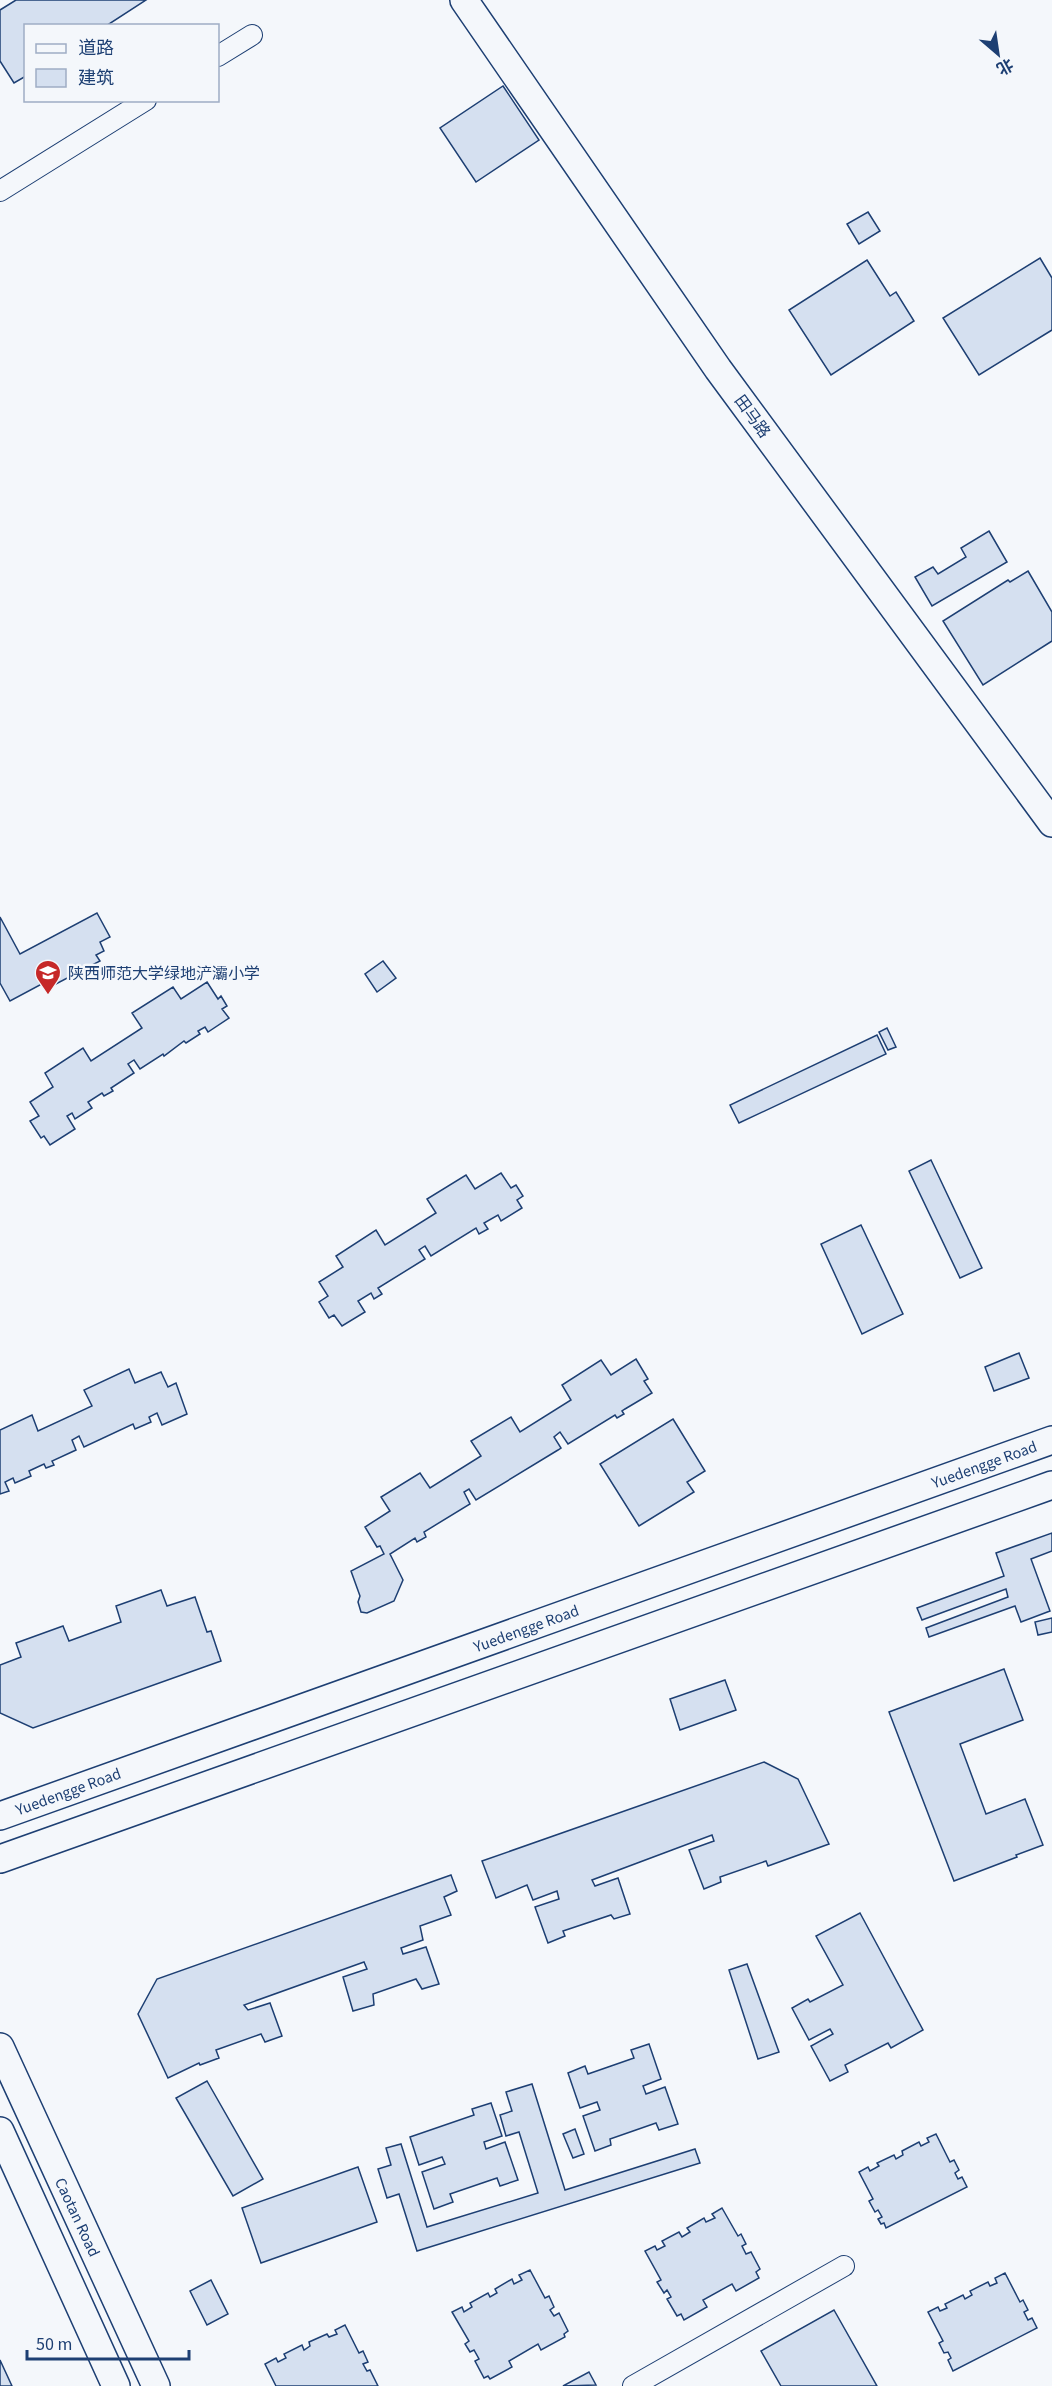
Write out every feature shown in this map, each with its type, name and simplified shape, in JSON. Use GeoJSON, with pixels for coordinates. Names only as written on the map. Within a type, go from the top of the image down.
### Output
{"type":"FeatureCollection","features":[{"type":"Feature","properties":{"kind":"main road","name":"田马路"},"geometry":{"type":"LineString","coordinates":[[464,0],[718,369],[1052,823]]}},
{"type":"Feature","properties":{"kind":"main road","name":"Yuedengge Road"},"geometry":{"type":"LineString","coordinates":[[0,1816],[1052,1440]]}},
{"type":"Feature","properties":{"kind":"main road"},"geometry":{"type":"LineString","coordinates":[[0,1859],[1052,1485]]}},
{"type":"Feature","properties":{"kind":"main road","name":"Caotan Road"},"geometry":{"type":"LineString","coordinates":[[0,2047],[156,2386]]}},
{"type":"Feature","properties":{"kind":"main road"},"geometry":{"type":"LineString","coordinates":[[0,2131],[116,2386]]}},
{"type":"Feature","properties":{"kind":"street"},"geometry":{"type":"LineString","coordinates":[[219,55],[252,35]]}},
{"type":"Feature","properties":{"kind":"street"},"geometry":{"type":"LineString","coordinates":[[0,191],[143,102]]}},
{"type":"Feature","properties":{"kind":"street"},"geometry":{"type":"LineString","coordinates":[[633,2386],[844,2266]]}},
{"type":"Feature","properties":{"kind":"building"},"geometry":{"type":"Polygon","coordinates":[[[16,0],[146,0],[109,24],[24,24],[24,77],[14,83],[0,61],[0,10],[16,0]]]}},
{"type":"Feature","properties":{"kind":"building"},"geometry":{"type":"Polygon","coordinates":[[[503,86],[539,140],[476,182],[440,128],[503,86]]]}},
{"type":"Feature","properties":{"kind":"building"},"geometry":{"type":"Polygon","coordinates":[[[868,212],[880,231],[859,244],[847,224],[868,212]]]}},
{"type":"Feature","properties":{"kind":"building"},"geometry":{"type":"Polygon","coordinates":[[[1040,258],[1052,278],[1052,330],[979,375],[943,318],[1040,258]]]}},
{"type":"Feature","properties":{"kind":"building"},"geometry":{"type":"Polygon","coordinates":[[[867,260],[890,296],[896,292],[914,321],[831,375],[789,310],[867,260]]]}},
{"type":"Feature","properties":{"kind":"building"},"geometry":{"type":"Polygon","coordinates":[[[989,531],[1007,562],[932,606],[915,577],[933,567],[938,574],[966,557],[961,548],[989,531]]]}},
{"type":"Feature","properties":{"kind":"building"},"geometry":{"type":"Polygon","coordinates":[[[1028,571],[1052,612],[1052,641],[983,685],[943,621],[1008,580],[1010,582],[1028,571]]]}},
{"type":"Feature","properties":{"kind":"building"},"geometry":{"type":"Polygon","coordinates":[[[97,913],[110,937],[100,942],[104,951],[96,955],[100,961],[54,985],[51,979],[10,1001],[0,983],[0,917],[20,954],[97,913]]]}},
{"type":"Feature","properties":{"kind":"building"},"geometry":{"type":"Polygon","coordinates":[[[383,961],[396,978],[377,992],[365,974],[383,961]]]}},
{"type":"Feature","properties":{"kind":"building"},"geometry":{"type":"Polygon","coordinates":[[[207,982],[218,999],[221,996],[227,1006],[222,1009],[229,1018],[208,1032],[205,1027],[198,1031],[200,1034],[186,1043],[184,1041],[164,1056],[163,1054],[140,1069],[134,1060],[128,1064],[134,1073],[111,1088],[113,1091],[104,1096],[102,1093],[88,1102],[92,1108],[75,1119],[72,1113],[67,1116],[75,1129],[50,1145],[44,1136],[41,1138],[30,1121],[39,1116],[30,1102],[53,1087],[45,1073],[83,1048],[91,1061],[142,1028],[132,1013],[173,987],[181,999],[207,982]]]}},
{"type":"Feature","properties":{"kind":"building"},"geometry":{"type":"Polygon","coordinates":[[[887,1028],[896,1047],[888,1050],[879,1032],[887,1028]]]}},
{"type":"Feature","properties":{"kind":"building"},"geometry":{"type":"Polygon","coordinates":[[[877,1035],[886,1054],[739,1123],[730,1105],[877,1035]]]}},
{"type":"Feature","properties":{"kind":"building"},"geometry":{"type":"Polygon","coordinates":[[[931,1160],[982,1268],[960,1278],[909,1171],[931,1160]]]}},
{"type":"Feature","properties":{"kind":"building"},"geometry":{"type":"Polygon","coordinates":[[[501,1173],[511,1188],[516,1185],[523,1196],[517,1200],[522,1208],[501,1221],[498,1215],[484,1223],[488,1229],[479,1234],[476,1228],[431,1256],[425,1246],[419,1250],[425,1259],[378,1288],[382,1294],[374,1299],[371,1293],[358,1301],[365,1312],[342,1326],[334,1315],[329,1318],[319,1302],[328,1296],[319,1282],[343,1267],[336,1256],[376,1230],[385,1245],[436,1213],[427,1199],[466,1175],[475,1189],[501,1173]]]}},
{"type":"Feature","properties":{"kind":"building"},"geometry":{"type":"Polygon","coordinates":[[[861,1225],[903,1314],[862,1334],[821,1244],[861,1225]]]}},
{"type":"Feature","properties":{"kind":"building"},"geometry":{"type":"Polygon","coordinates":[[[1019,1353],[1029,1378],[994,1391],[985,1367],[1019,1353]]]}},
{"type":"Feature","properties":{"kind":"building"},"geometry":{"type":"Polygon","coordinates":[[[636,1359],[648,1379],[644,1381],[652,1393],[622,1411],[624,1414],[617,1418],[615,1415],[568,1444],[560,1432],[554,1437],[561,1448],[476,1500],[469,1489],[464,1492],[470,1504],[424,1532],[426,1537],[417,1542],[415,1538],[390,1554],[403,1580],[394,1601],[367,1613],[361,1612],[358,1602],[360,1596],[351,1571],[384,1554],[365,1527],[390,1511],[381,1497],[420,1473],[430,1488],[481,1456],[471,1441],[511,1417],[520,1432],[571,1400],[562,1385],[601,1360],[611,1375],[636,1359]]]}},
{"type":"Feature","properties":{"kind":"building"},"geometry":{"type":"Polygon","coordinates":[[[129,1369],[135,1383],[161,1372],[168,1387],[176,1383],[187,1414],[162,1425],[157,1413],[149,1417],[151,1422],[135,1429],[133,1424],[84,1447],[79,1436],[72,1440],[76,1450],[52,1461],[54,1465],[46,1468],[44,1464],[29,1471],[31,1476],[15,1483],[13,1478],[5,1482],[9,1491],[0,1494],[0,1430],[32,1415],[38,1431],[92,1406],[84,1390],[129,1369]]]}},
{"type":"Feature","properties":{"kind":"building"},"geometry":{"type":"Polygon","coordinates":[[[673,1419],[705,1471],[687,1482],[694,1492],[639,1526],[600,1464],[673,1419]]]}},
{"type":"Feature","properties":{"kind":"building"},"geometry":{"type":"Polygon","coordinates":[[[1052,1533],[1052,1551],[1031,1559],[1050,1611],[1021,1622],[1015,1606],[929,1637],[926,1628],[1008,1597],[1006,1589],[922,1620],[917,1608],[1004,1576],[996,1553],[1052,1533]]]}},
{"type":"Feature","properties":{"kind":"building"},"geometry":{"type":"Polygon","coordinates":[[[161,1590],[167,1606],[195,1597],[207,1632],[211,1631],[221,1661],[33,1728],[0,1713],[0,1665],[21,1657],[16,1643],[63,1626],[69,1641],[121,1622],[116,1606],[161,1590]]]}},
{"type":"Feature","properties":{"kind":"building"},"geometry":{"type":"Polygon","coordinates":[[[1052,1618],[1052,1632],[1038,1635],[1035,1622],[1052,1618]]]}},
{"type":"Feature","properties":{"kind":"building"},"geometry":{"type":"Polygon","coordinates":[[[1004,1669],[1023,1720],[960,1744],[986,1814],[1025,1799],[1043,1845],[954,1881],[889,1712],[1004,1669]]]}},
{"type":"Feature","properties":{"kind":"building"},"geometry":{"type":"Polygon","coordinates":[[[725,1680],[736,1710],[680,1730],[670,1699],[725,1680]]]}},
{"type":"Feature","properties":{"kind":"building"},"geometry":{"type":"Polygon","coordinates":[[[764,1762],[798,1779],[829,1844],[768,1866],[766,1861],[720,1877],[721,1882],[704,1889],[689,1850],[714,1841],[712,1835],[592,1880],[595,1886],[618,1878],[630,1914],[614,1919],[611,1915],[563,1931],[565,1936],[548,1943],[535,1907],[559,1899],[557,1891],[533,1900],[527,1885],[496,1898],[482,1861],[764,1762]]]}},
{"type":"Feature","properties":{"kind":"building"},"geometry":{"type":"Polygon","coordinates":[[[451,1875],[457,1891],[444,1897],[451,1915],[420,1926],[423,1940],[401,1948],[403,1954],[426,1947],[439,1984],[422,1989],[416,1979],[373,1994],[374,2005],[353,2011],[343,1977],[367,1969],[364,1962],[244,2005],[248,2010],[270,2003],[282,2036],[265,2042],[261,2034],[216,2050],[219,2058],[200,2065],[199,2063],[168,2078],[138,2014],[157,1979],[451,1875]]]}},
{"type":"Feature","properties":{"kind":"building"},"geometry":{"type":"Polygon","coordinates":[[[860,1913],[923,2030],[891,2048],[888,2043],[845,2065],[848,2072],[830,2081],[811,2046],[833,2034],[830,2029],[809,2040],[792,2008],[808,1999],[810,2002],[843,1985],[816,1936],[860,1913]]]}},
{"type":"Feature","properties":{"kind":"building"},"geometry":{"type":"Polygon","coordinates":[[[747,1964],[779,2052],[758,2059],[729,1970],[747,1964]]]}},
{"type":"Feature","properties":{"kind":"building"},"geometry":{"type":"Polygon","coordinates":[[[649,2044],[661,2079],[643,2086],[646,2094],[665,2087],[678,2124],[659,2130],[656,2123],[610,2139],[611,2145],[595,2151],[583,2116],[600,2110],[597,2102],[580,2108],[568,2073],[585,2066],[588,2074],[634,2058],[631,2050],[649,2044]]]}},
{"type":"Feature","properties":{"kind":"building"},"geometry":{"type":"Polygon","coordinates":[[[207,2081],[263,2179],[233,2196],[176,2098],[207,2081]]]}},
{"type":"Feature","properties":{"kind":"building"},"geometry":{"type":"Polygon","coordinates":[[[532,2084],[565,2190],[695,2149],[700,2163],[417,2251],[399,2194],[387,2198],[378,2169],[391,2165],[386,2148],[401,2144],[427,2227],[538,2193],[519,2132],[506,2136],[500,2115],[512,2111],[506,2092],[532,2084]]]}},
{"type":"Feature","properties":{"kind":"building"},"geometry":{"type":"Polygon","coordinates":[[[491,2103],[502,2136],[484,2142],[486,2149],[505,2142],[518,2180],[500,2186],[497,2178],[450,2194],[453,2202],[434,2209],[422,2172],[445,2164],[442,2157],[419,2165],[410,2137],[474,2115],[472,2109],[491,2103]]]}},
{"type":"Feature","properties":{"kind":"building"},"geometry":{"type":"Polygon","coordinates":[[[575,2129],[584,2154],[573,2158],[563,2134],[575,2129]]]}},
{"type":"Feature","properties":{"kind":"building"},"geometry":{"type":"Polygon","coordinates":[[[936,2134],[950,2162],[954,2160],[959,2170],[955,2173],[958,2179],[962,2177],[967,2187],[886,2228],[884,2223],[881,2224],[878,2219],[882,2217],[878,2210],[875,2212],[869,2201],[873,2199],[859,2172],[868,2167],[870,2171],[879,2166],[877,2163],[894,2155],[896,2159],[903,2155],[902,2151],[919,2142],[921,2146],[929,2142],[927,2138],[936,2134]]]}},
{"type":"Feature","properties":{"kind":"building"},"geometry":{"type":"Polygon","coordinates":[[[358,2167],[377,2222],[261,2263],[242,2208],[358,2167]]]}},
{"type":"Feature","properties":{"kind":"building"},"geometry":{"type":"Polygon","coordinates":[[[722,2208],[738,2236],[741,2234],[746,2244],[742,2246],[746,2254],[751,2252],[760,2269],[756,2272],[759,2278],[736,2291],[732,2284],[703,2300],[707,2307],[684,2320],[681,2314],[677,2316],[667,2299],[671,2297],[667,2290],[664,2293],[657,2282],[661,2280],[645,2251],[655,2246],[657,2250],[665,2246],[662,2241],[679,2232],[682,2237],[690,2232],[687,2228],[704,2218],[706,2222],[715,2218],[712,2214],[722,2208]]]}},
{"type":"Feature","properties":{"kind":"building"},"geometry":{"type":"Polygon","coordinates":[[[530,2270],[545,2298],[549,2296],[554,2307],[550,2310],[554,2316],[559,2313],[568,2331],[564,2334],[565,2337],[541,2350],[538,2344],[509,2361],[512,2367],[490,2379],[488,2376],[484,2378],[475,2361],[479,2359],[474,2350],[470,2352],[465,2344],[469,2341],[452,2312],[462,2307],[464,2312],[472,2307],[470,2303],[488,2293],[490,2297],[497,2293],[495,2289],[512,2279],[514,2284],[522,2280],[519,2275],[530,2270]]]}},
{"type":"Feature","properties":{"kind":"building"},"geometry":{"type":"Polygon","coordinates":[[[1005,2273],[1020,2302],[1023,2300],[1028,2310],[1024,2312],[1028,2320],[1032,2318],[1037,2328],[953,2371],[948,2360],[951,2358],[948,2352],[944,2353],[939,2343],[943,2341],[928,2312],[938,2307],[940,2311],[947,2308],[945,2304],[963,2295],[965,2299],[972,2295],[970,2291],[988,2282],[990,2286],[997,2283],[995,2278],[1005,2273]]]}},
{"type":"Feature","properties":{"kind":"building"},"geometry":{"type":"Polygon","coordinates":[[[211,2280],[228,2314],[207,2325],[190,2291],[211,2280]]]}},
{"type":"Feature","properties":{"kind":"building"},"geometry":{"type":"Polygon","coordinates":[[[834,2310],[877,2386],[781,2386],[761,2351],[834,2310]]]}},
{"type":"Feature","properties":{"kind":"building"},"geometry":{"type":"Polygon","coordinates":[[[345,2325],[359,2353],[363,2351],[368,2362],[363,2364],[367,2371],[370,2370],[378,2386],[276,2386],[265,2364],[276,2358],[278,2362],[286,2358],[284,2354],[302,2345],[304,2350],[310,2346],[309,2342],[327,2334],[329,2337],[337,2334],[335,2330],[345,2325]]]}},
{"type":"Feature","properties":{"kind":"building"},"geometry":{"type":"Polygon","coordinates":[[[0,2360],[12,2386],[0,2386],[0,2360]]]}},
{"type":"Feature","properties":{"kind":"building"},"geometry":{"type":"Polygon","coordinates":[[[589,2372],[596,2385],[563,2386],[589,2372]]]}},
{"type":"Feature","properties":{"kind":"place","name":"陕西师范大学绿地浐灞小学"},"geometry":{"type":"Point","coordinates":[48,996]}}]}
